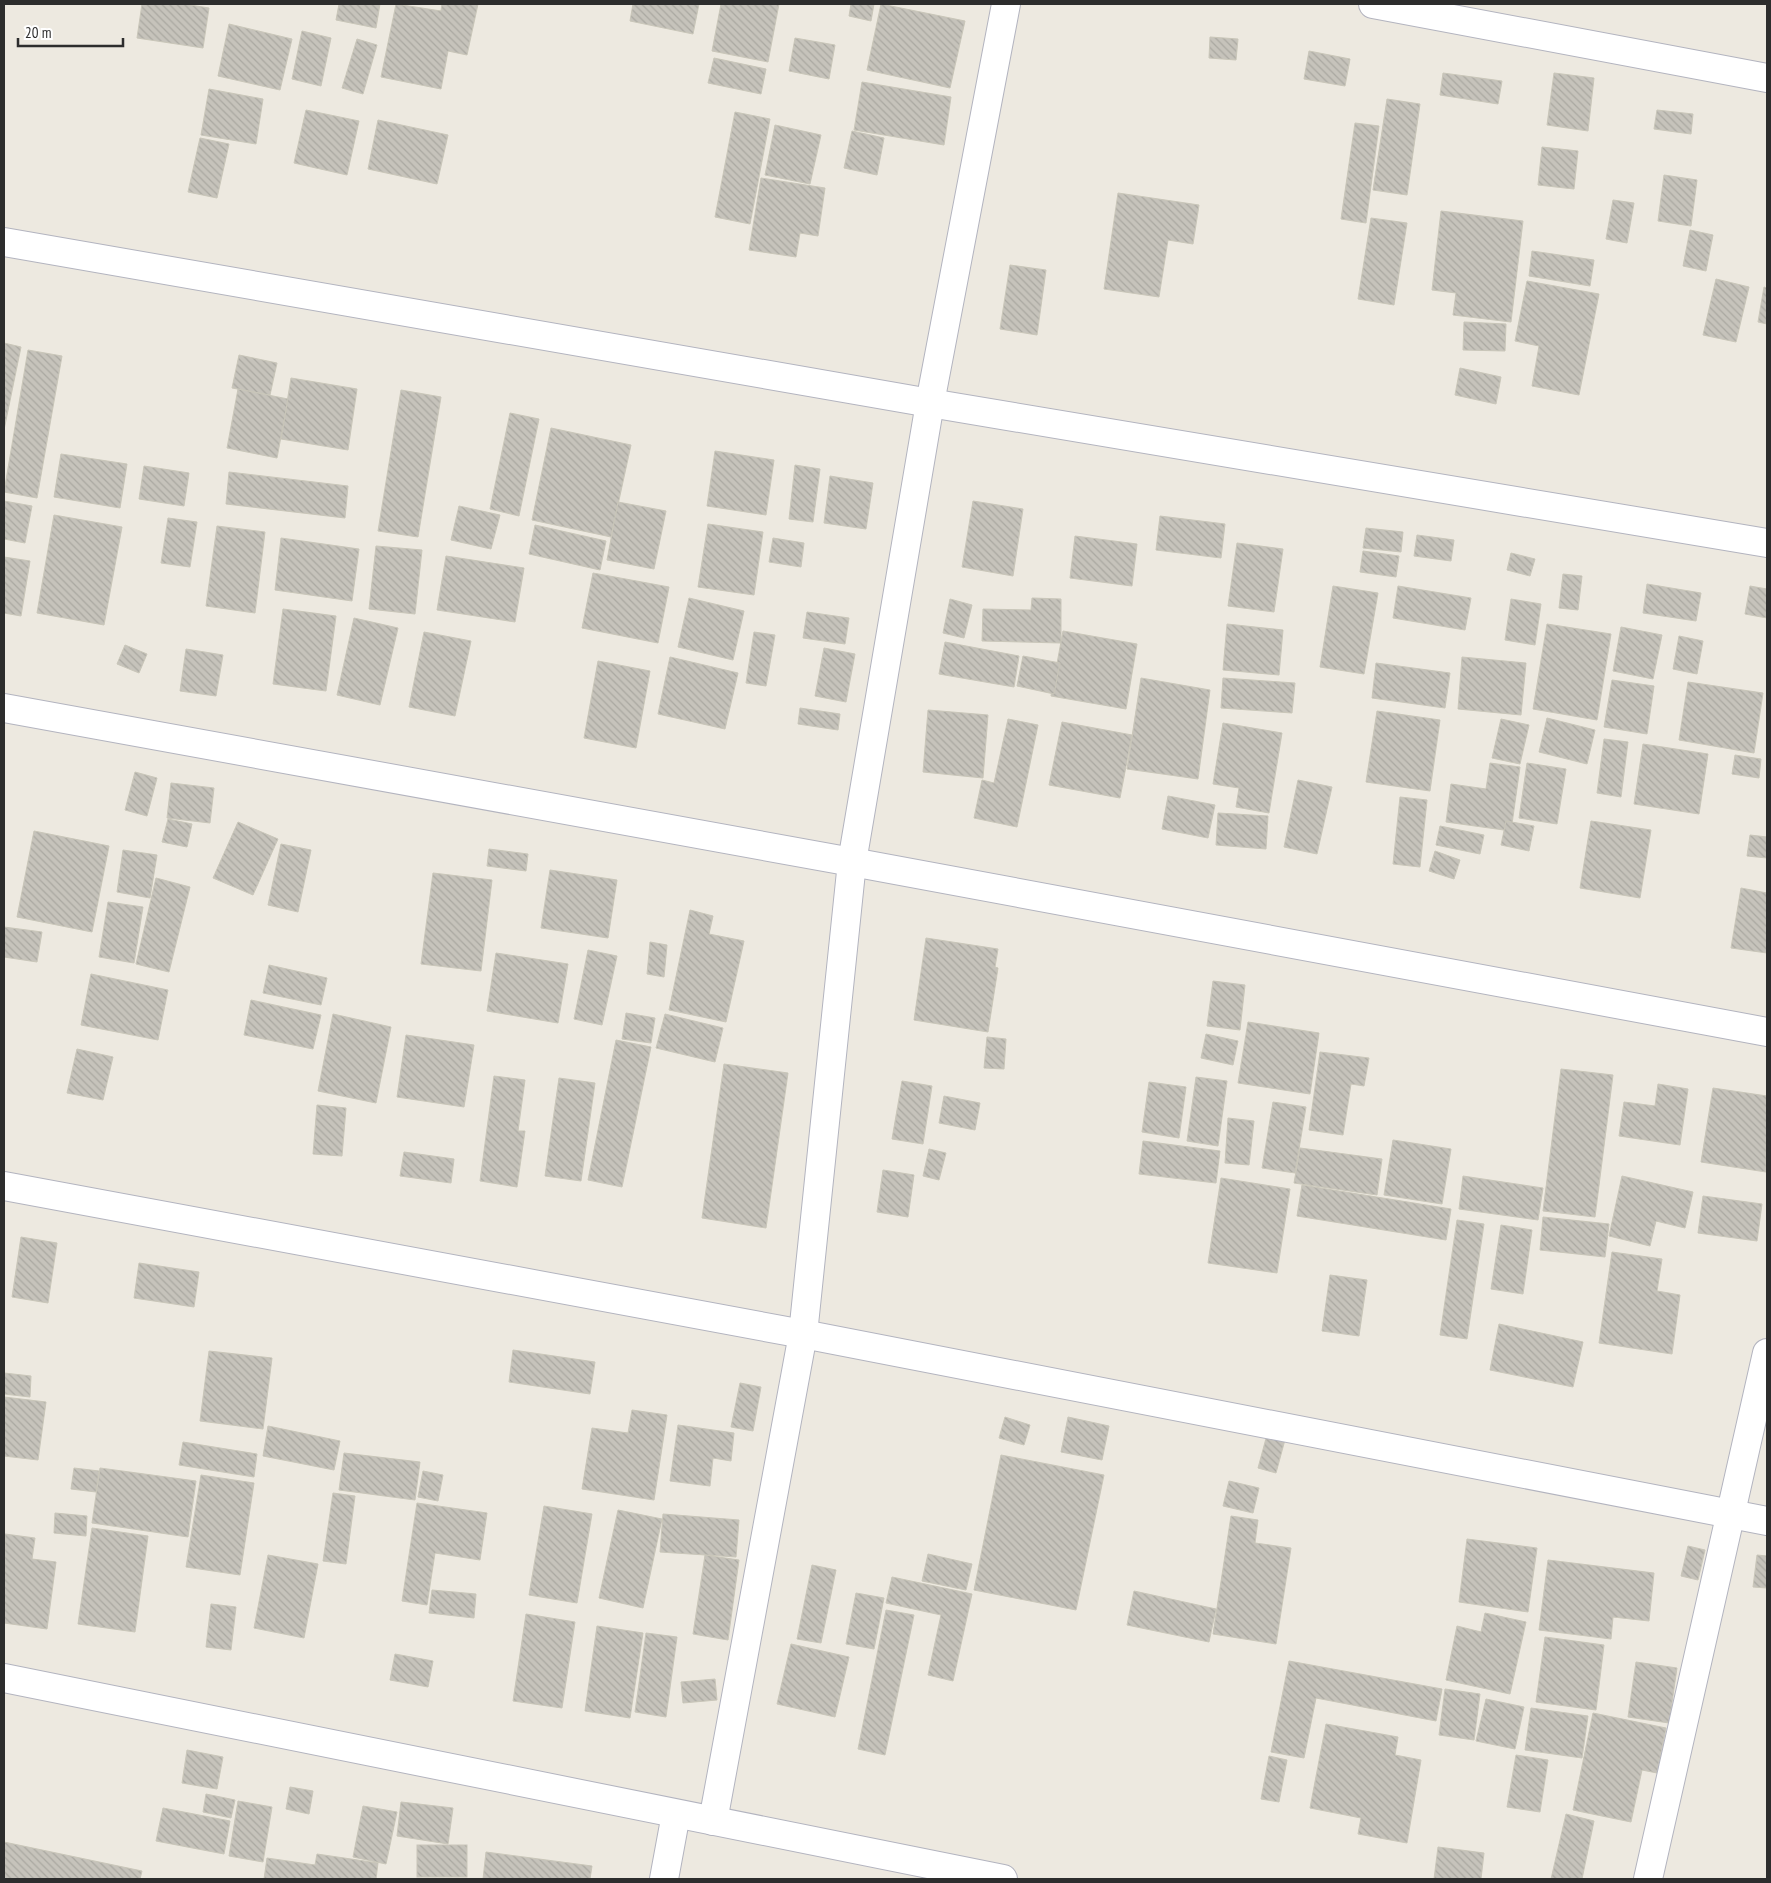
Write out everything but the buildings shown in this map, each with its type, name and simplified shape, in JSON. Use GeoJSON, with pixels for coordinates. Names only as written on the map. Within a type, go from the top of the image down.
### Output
{"type":"FeatureCollection","features":[{"type":"Feature","properties":{"kind":"street"},"geometry":{"type":"LineString","coordinates":[[713,1821],[803,1334],[852,862],[930,403],[1006,4]]}},
{"type":"Feature","properties":{"kind":"street"},"geometry":{"type":"LineString","coordinates":[[1373,4],[1767,78]]}},
{"type":"Feature","properties":{"kind":"street"},"geometry":{"type":"LineString","coordinates":[[4,242],[930,403],[1767,543]]}},
{"type":"Feature","properties":{"kind":"street"},"geometry":{"type":"LineString","coordinates":[[4,708],[852,862],[1767,1032]]}},
{"type":"Feature","properties":{"kind":"street"},"geometry":{"type":"LineString","coordinates":[[4,1186],[803,1334],[1767,1520]]}},
{"type":"Feature","properties":{"kind":"street"},"geometry":{"type":"LineString","coordinates":[[1648,1879],[1767,1352]]}},
{"type":"Feature","properties":{"kind":"street"},"geometry":{"type":"LineString","coordinates":[[4,1678],[1003,1879]]}},
{"type":"Feature","properties":{"kind":"street"},"geometry":{"type":"LineString","coordinates":[[664,1879],[676,1814]]}}]}
